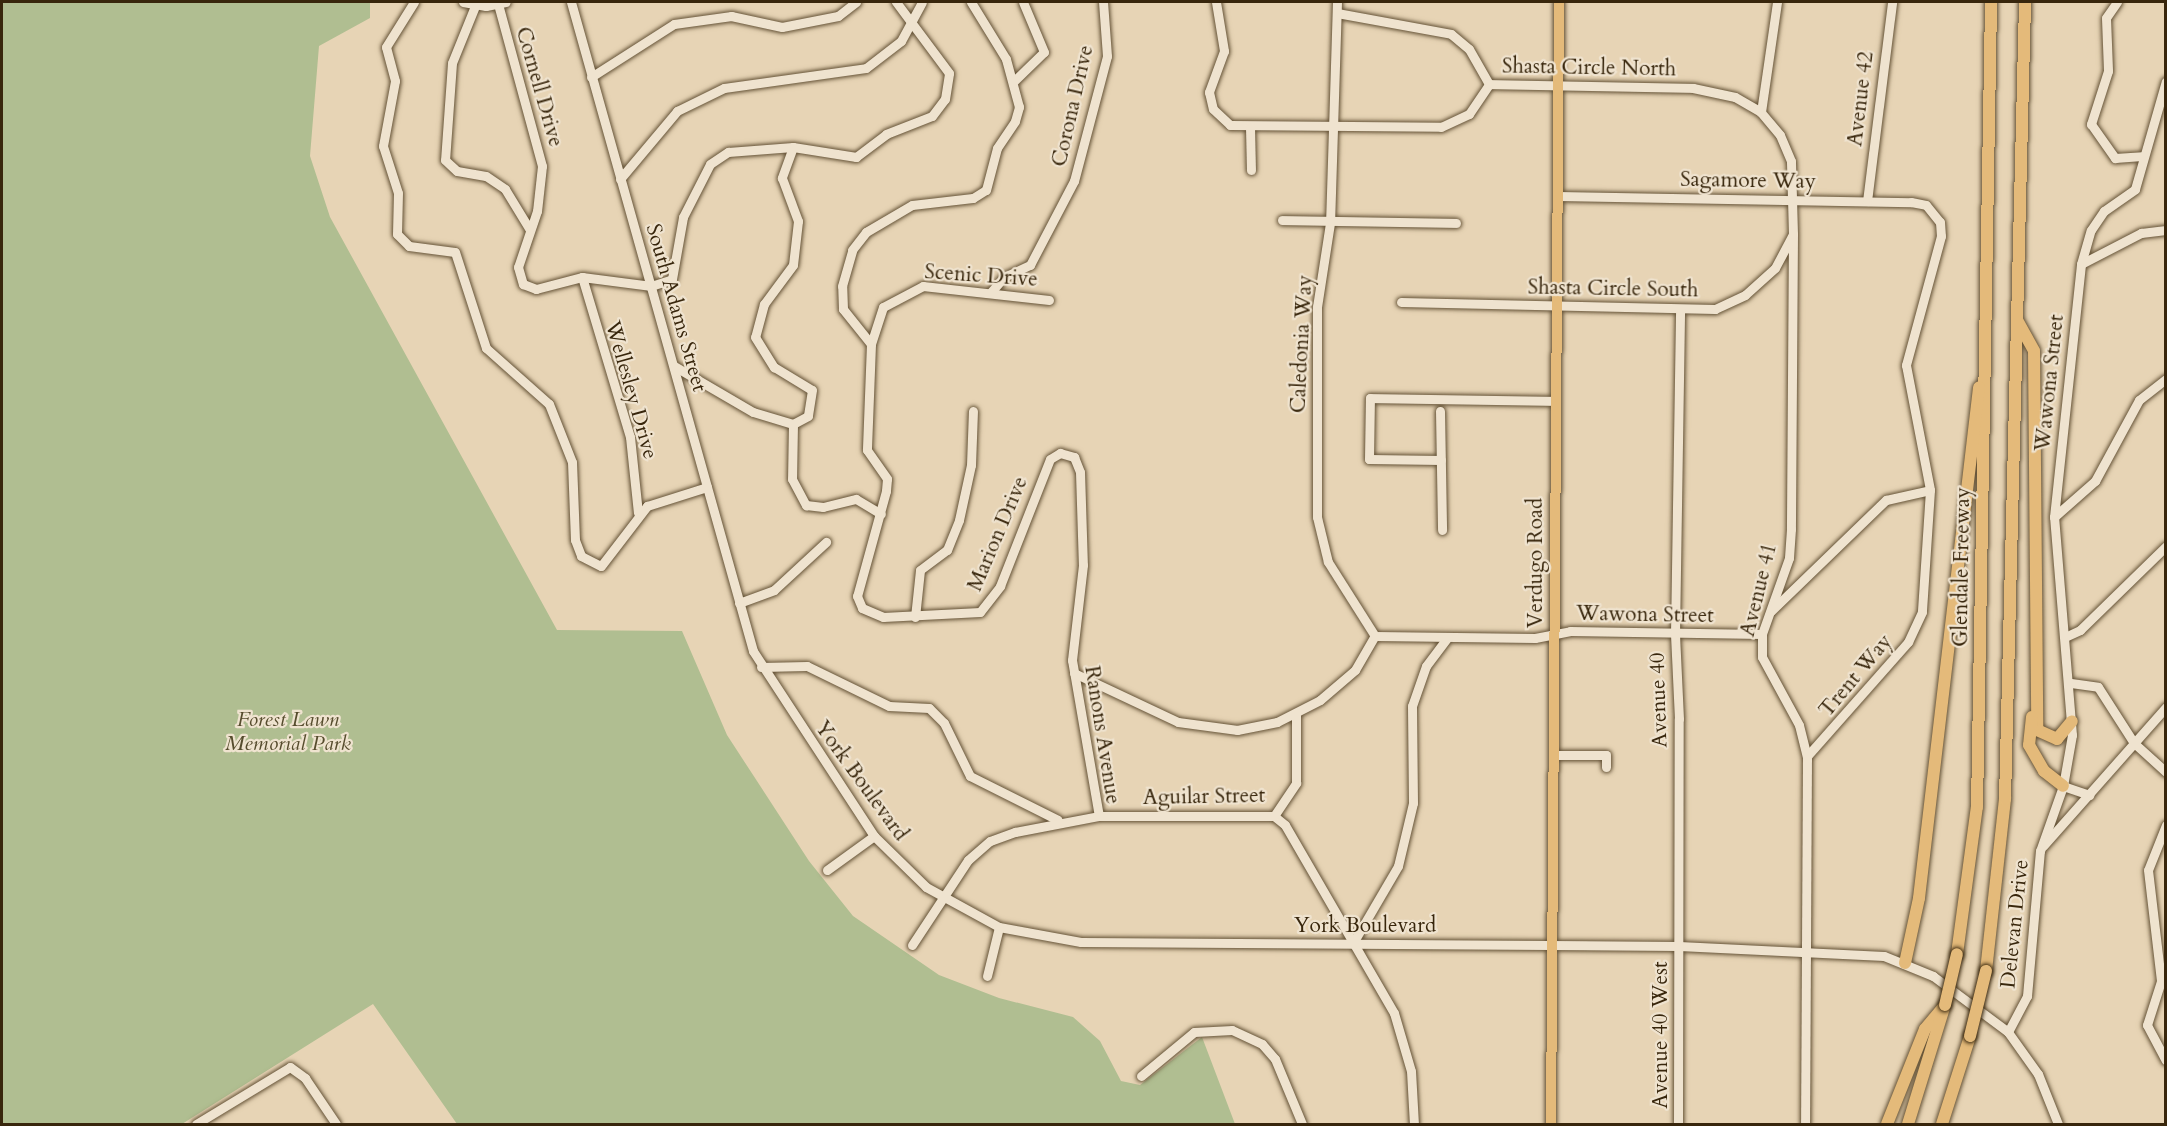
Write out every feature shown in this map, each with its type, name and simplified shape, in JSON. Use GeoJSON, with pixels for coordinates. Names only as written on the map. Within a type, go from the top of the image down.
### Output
{"type":"FeatureCollection","features":[{"type":"Feature","properties":{"kind":"highway"},"geometry":{"type":"LineString","coordinates":[[1942,1125],[1970,1036],[1986,971],[2005,799],[2025,2]]}},
{"type":"Feature","properties":{"kind":"highway","name":"Glendale Freeway"},"geometry":{"type":"LineString","coordinates":[[1908,1125],[1943,1010],[1957,954],[1977,807],[1991,4]]}},
{"type":"Feature","properties":{"kind":"highway"},"geometry":{"type":"LineString","coordinates":[[2017,320],[2034,351],[2034,705],[2037,730],[2045,737],[2063,735],[2072,721]]}},
{"type":"Feature","properties":{"kind":"highway"},"geometry":{"type":"LineString","coordinates":[[1905,963],[1919,898],[1972,420],[1985,364]]}},
{"type":"Feature","properties":{"kind":"highway"},"geometry":{"type":"LineString","coordinates":[[2034,705],[2029,745],[2044,771],[2063,786]]}},
{"type":"Feature","properties":{"kind":"highway"},"geometry":{"type":"LineString","coordinates":[[1887,1125],[1925,1029],[1943,1010]]}},
{"type":"Feature","properties":{"kind":"main road","name":"Verdugo Road"},"geometry":{"type":"LineString","coordinates":[[1551,1125],[1559,2]]}},
{"type":"Feature","properties":{"kind":"street"},"geometry":{"type":"LineString","coordinates":[[414,2],[386,47],[395,81],[383,146],[398,192],[397,234],[409,246],[455,252],[486,348],[549,404],[572,462],[575,540],[581,556],[601,567],[638,513],[707,487]]}},
{"type":"Feature","properties":{"kind":"street","name":"Cornell Drive"},"geometry":{"type":"LineString","coordinates":[[463,2],[475,6],[502,3],[542,166],[519,279],[529,288],[582,278]]}},
{"type":"Feature","properties":{"kind":"street","name":"South Adams Street"},"geometry":{"type":"LineString","coordinates":[[570,2],[745,624]]}},
{"type":"Feature","properties":{"kind":"street"},"geometry":{"type":"LineString","coordinates":[[591,76],[674,24],[731,16],[782,27],[838,16],[856,2]]}},
{"type":"Feature","properties":{"kind":"street"},"geometry":{"type":"LineString","coordinates":[[582,278],[651,285],[676,273],[680,228],[710,165],[740,149],[793,147],[861,155],[886,134],[939,110],[949,73],[914,23],[896,2]]}},
{"type":"Feature","properties":{"kind":"street"},"geometry":{"type":"LineString","coordinates":[[620,179],[677,111],[724,88],[866,68],[887,56],[914,23],[922,2]]}},
{"type":"Feature","properties":{"kind":"street"},"geometry":{"type":"LineString","coordinates":[[871,344],[843,309],[842,286],[852,250],[866,232],[912,205],[972,198],[986,190],[997,148],[1015,121],[1013,82],[1006,59],[971,2]]}},
{"type":"Feature","properties":{"kind":"street"},"geometry":{"type":"LineString","coordinates":[[1013,82],[1044,52],[1023,2]]}},
{"type":"Feature","properties":{"kind":"street","name":"Corona Drive"},"geometry":{"type":"LineString","coordinates":[[990,292],[1004,277],[1030,265],[1074,181],[1107,57],[1103,2]]}},
{"type":"Feature","properties":{"kind":"street","name":"Shasta Circle North"},"geometry":{"type":"LineString","coordinates":[[1216,2],[1224,51],[1211,76],[1213,110],[1230,125],[1250,127],[1455,124],[1489,84],[1693,88],[1735,97],[1761,112],[1780,135],[1791,161],[1794,200]]}},
{"type":"Feature","properties":{"kind":"street","name":"Caledonia Way"},"geometry":{"type":"LineString","coordinates":[[1337,2],[1330,223],[1317,307],[1319,535],[1328,562],[1375,636]]}},
{"type":"Feature","properties":{"kind":"street"},"geometry":{"type":"LineString","coordinates":[[1761,112],[1777,2]]}},
{"type":"Feature","properties":{"kind":"street","name":"Avenue 42"},"geometry":{"type":"LineString","coordinates":[[1866,201],[1892,2]]}},
{"type":"Feature","properties":{"kind":"street"},"geometry":{"type":"LineString","coordinates":[[2117,2],[2106,18],[2108,71],[2091,124],[2115,158],[2142,156]]}},
{"type":"Feature","properties":{"kind":"street"},"geometry":{"type":"LineString","coordinates":[[475,6],[452,63],[445,160],[505,189],[530,230]]}},
{"type":"Feature","properties":{"kind":"street"},"geometry":{"type":"LineString","coordinates":[[1337,13],[1451,34],[1469,49],[1489,84]]}},
{"type":"Feature","properties":{"kind":"street","name":"Wawona Street"},"geometry":{"type":"LineString","coordinates":[[2063,786],[2072,721],[2071,683],[2054,517],[2081,264],[2091,230],[2104,211],[2135,189],[2142,156],[2166,81]]}},
{"type":"Feature","properties":{"kind":"street"},"geometry":{"type":"LineString","coordinates":[[1250,127],[1251,170]]}},
{"type":"Feature","properties":{"kind":"street"},"geometry":{"type":"LineString","coordinates":[[674,366],[753,412],[793,424],[808,416],[812,390],[774,367],[755,337],[764,304],[793,265],[798,221],[782,178],[793,147]]}},
{"type":"Feature","properties":{"kind":"street","name":"Sagamore Way"},"geometry":{"type":"LineString","coordinates":[[1558,196],[1911,202],[1934,212],[1941,236],[1906,365],[1930,490]]}},
{"type":"Feature","properties":{"kind":"street","name":"Shasta Circle South"},"geometry":{"type":"LineString","coordinates":[[1401,302],[1715,309],[1745,295],[1775,268],[1793,234],[1794,200]]}},
{"type":"Feature","properties":{"kind":"street"},"geometry":{"type":"LineString","coordinates":[[1282,220],[1330,223],[1456,223]]}},
{"type":"Feature","properties":{"kind":"street"},"geometry":{"type":"LineString","coordinates":[[2081,264],[2141,233],[2166,230]]}},
{"type":"Feature","properties":{"kind":"street","name":"Avenue 41"},"geometry":{"type":"LineString","coordinates":[[1793,234],[1789,558],[1762,634],[1762,657],[1799,725],[1807,756],[1804,949],[1805,1125]]}},
{"type":"Feature","properties":{"kind":"street","name":"Wellesley Drive"},"geometry":{"type":"LineString","coordinates":[[582,278],[630,437],[638,513]]}},
{"type":"Feature","properties":{"kind":"street","name":"Scenic Drive"},"geometry":{"type":"LineString","coordinates":[[871,344],[883,307],[900,295],[922,286],[1049,300]]}},
{"type":"Feature","properties":{"kind":"street","name":"Avenue 40"},"geometry":{"type":"LineString","coordinates":[[1679,946],[1675,634],[1680,309]]}},
{"type":"Feature","properties":{"kind":"street","name":"Marion Drive"},"geometry":{"type":"LineString","coordinates":[[871,344],[867,450],[887,479],[881,514],[857,596],[872,615],[915,617],[980,612],[993,600],[1050,459],[1060,453],[1074,457]]}},
{"type":"Feature","properties":{"kind":"street"},"geometry":{"type":"LineString","coordinates":[[2054,517],[2095,481],[2139,400],[2166,379]]}},
{"type":"Feature","properties":{"kind":"street"},"geometry":{"type":"LineString","coordinates":[[1441,460],[1369,459],[1370,398],[1556,401]]}},
{"type":"Feature","properties":{"kind":"street"},"geometry":{"type":"LineString","coordinates":[[915,617],[920,570],[947,550],[959,519],[971,465],[973,411]]}},
{"type":"Feature","properties":{"kind":"street"},"geometry":{"type":"LineString","coordinates":[[1440,411],[1442,530]]}},
{"type":"Feature","properties":{"kind":"street"},"geometry":{"type":"LineString","coordinates":[[793,424],[792,479],[800,499],[823,507],[856,499],[881,514]]}},
{"type":"Feature","properties":{"kind":"street","name":"Ranons Avenue"},"geometry":{"type":"LineString","coordinates":[[912,945],[940,898],[968,860],[990,842],[1058,820],[1099,816],[1074,672],[1072,633],[1083,565],[1080,472],[1074,457]]}},
{"type":"Feature","properties":{"kind":"street"},"geometry":{"type":"LineString","coordinates":[[1769,613],[1886,500],[1930,490]]}},
{"type":"Feature","properties":{"kind":"street","name":"Trent Way"},"geometry":{"type":"LineString","coordinates":[[1807,756],[1908,642],[1922,612],[1930,490]]}},
{"type":"Feature","properties":{"kind":"street"},"geometry":{"type":"LineString","coordinates":[[739,603],[774,590],[826,543]]}},
{"type":"Feature","properties":{"kind":"street"},"geometry":{"type":"LineString","coordinates":[[2065,637],[2080,630],[2166,546]]}},
{"type":"Feature","properties":{"kind":"street","name":"York Boulevard"},"geometry":{"type":"LineString","coordinates":[[745,624],[761,667],[874,836],[940,898],[999,927],[1081,942],[1679,946],[1859,951],[1905,963],[1933,976],[2008,1032],[2038,1074],[2058,1125]]}},
{"type":"Feature","properties":{"kind":"street","name":"Wawona Street"},"geometry":{"type":"LineString","coordinates":[[1375,636],[1762,634]]}},
{"type":"Feature","properties":{"kind":"street"},"geometry":{"type":"LineString","coordinates":[[1074,672],[1150,712],[1202,728],[1237,730],[1296,714],[1342,683],[1375,636]]}},
{"type":"Feature","properties":{"kind":"street"},"geometry":{"type":"LineString","coordinates":[[1353,944],[1398,866],[1413,803],[1412,706],[1426,666],[1448,637]]}},
{"type":"Feature","properties":{"kind":"street"},"geometry":{"type":"LineString","coordinates":[[761,667],[807,666],[889,706],[929,708],[944,723],[970,776],[1058,820]]}},
{"type":"Feature","properties":{"kind":"street"},"geometry":{"type":"LineString","coordinates":[[2071,683],[2098,687],[2134,743],[2165,770]]}},
{"type":"Feature","properties":{"kind":"street","name":"Delevan Drive"},"geometry":{"type":"LineString","coordinates":[[2040,850],[2166,707]]}},
{"type":"Feature","properties":{"kind":"street","name":"Aguilar Street"},"geometry":{"type":"LineString","coordinates":[[1099,816],[1274,816],[1296,783],[1296,714]]}},
{"type":"Feature","properties":{"kind":"street"},"geometry":{"type":"LineString","coordinates":[[1553,755],[1606,755],[1606,766]]}},
{"type":"Feature","properties":{"kind":"street"},"geometry":{"type":"LineString","coordinates":[[2063,786],[2089,795]]}},
{"type":"Feature","properties":{"kind":"street","name":"Delevan Drive"},"geometry":{"type":"LineString","coordinates":[[2008,1032],[2027,996],[2033,961],[2040,850],[2063,786]]}},
{"type":"Feature","properties":{"kind":"street"},"geometry":{"type":"LineString","coordinates":[[1274,816],[1285,825],[1402,1033],[1414,1125]]}},
{"type":"Feature","properties":{"kind":"street"},"geometry":{"type":"LineString","coordinates":[[2166,825],[2148,870],[2150,915],[2160,958],[2161,981],[2147,1025],[2166,1060]]}},
{"type":"Feature","properties":{"kind":"street"},"geometry":{"type":"LineString","coordinates":[[827,870],[874,836]]}},
{"type":"Feature","properties":{"kind":"street"},"geometry":{"type":"LineString","coordinates":[[987,976],[999,927]]}},
{"type":"Feature","properties":{"kind":"street","name":"Avenue 40 West"},"geometry":{"type":"LineString","coordinates":[[1678,1125],[1679,946]]}},
{"type":"Feature","properties":{"kind":"street"},"geometry":{"type":"LineString","coordinates":[[2160,958],[2166,949]]}},
{"type":"Feature","properties":{"kind":"street"},"geometry":{"type":"LineString","coordinates":[[1141,1076],[1194,1032],[1232,1030],[1262,1044],[1275,1059],[1302,1125]]}},
{"type":"Feature","properties":{"kind":"street"},"geometry":{"type":"LineString","coordinates":[[196,1125],[275,1072],[298,1070],[336,1125]]}},
{"type":"Feature","properties":{"kind":"green space","name":"Forest Lawn Memorial Park"},"geometry":{"type":"Polygon","coordinates":[[[2,2],[370,2],[370,18],[319,46],[310,156],[330,217],[557,630],[682,631],[727,735],[809,861],[853,916],[939,975],[999,998],[1073,1017],[1100,1041],[1121,1081],[1140,1085],[1202,1037],[1235,1124],[457,1124],[373,1004],[182,1124],[2,1124],[2,2]]]}}]}
